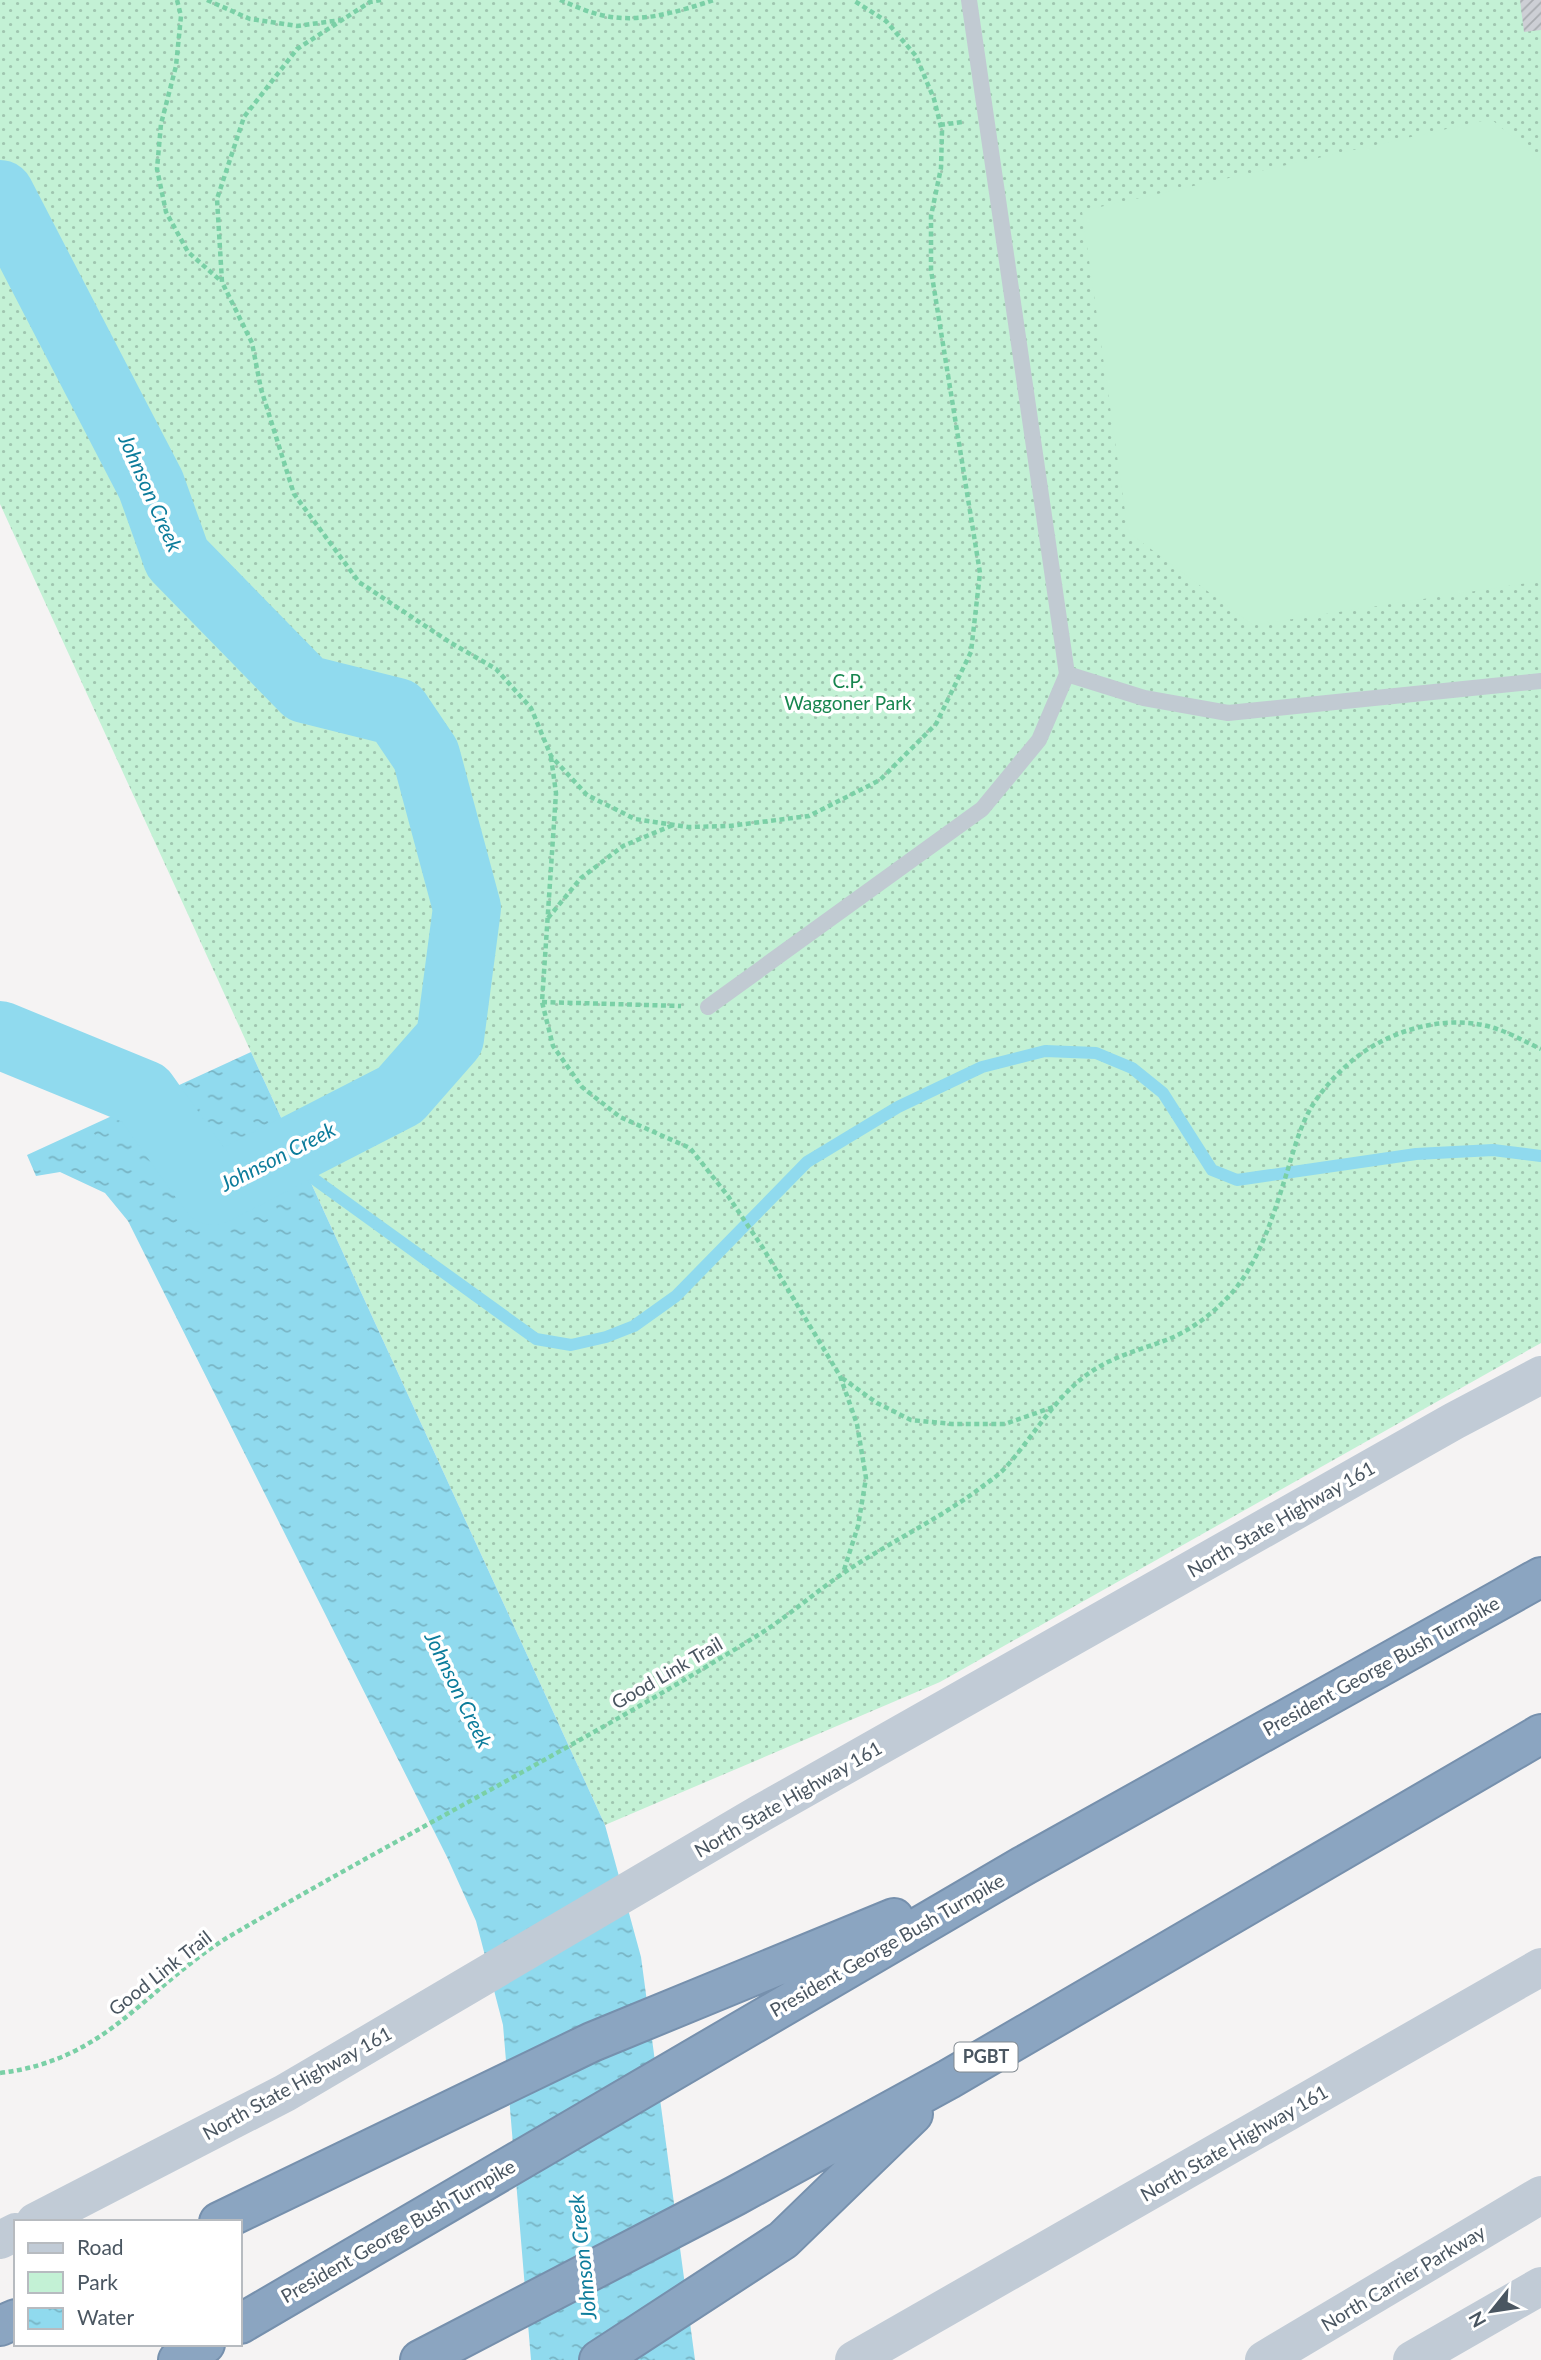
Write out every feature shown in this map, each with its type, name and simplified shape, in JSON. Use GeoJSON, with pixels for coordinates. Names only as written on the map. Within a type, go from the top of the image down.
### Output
{"type":"FeatureCollection","features":[{"type":"Feature","properties":{"kind":"highway","name":"President George Bush Turnpike"},"geometry":{"type":"LineString","coordinates":[[242,2323],[1023,1866],[1541,1577]]}},
{"type":"Feature","properties":{"kind":"highway","name":"PGBT"},"geometry":{"type":"LineString","coordinates":[[420,2360],[735,2196],[949,2079],[1541,1734]]}},
{"type":"Feature","properties":{"kind":"highway"},"geometry":{"type":"LineString","coordinates":[[223,2220],[592,2042],[1023,1866]]}},
{"type":"Feature","properties":{"kind":"highway"},"geometry":{"type":"LineString","coordinates":[[599,2360],[783,2239],[949,2079]]}},
{"type":"Feature","properties":{"kind":"highway"},"geometry":{"type":"LineString","coordinates":[[178,2360],[202,2346]]}},
{"type":"Feature","properties":{"kind":"main road","name":"North State Highway 161"},"geometry":{"type":"LineString","coordinates":[[39,2220],[285,2093],[761,1813],[1454,1421],[1541,1375]]}},
{"type":"Feature","properties":{"kind":"main road","name":"North State Highway 161"},"geometry":{"type":"LineString","coordinates":[[854,2360],[1541,1967]]}},
{"type":"Feature","properties":{"kind":"main road","name":"North Carrier Parkway"},"geometry":{"type":"LineString","coordinates":[[1264,2360],[1541,2195]]}},
{"type":"Feature","properties":{"kind":"main road"},"geometry":{"type":"LineString","coordinates":[[1412,2360],[1541,2286]]}},
{"type":"Feature","properties":{"kind":"lane"},"geometry":{"type":"LineString","coordinates":[[708,1007],[982,809],[1039,740],[1067,674],[970,0]]}},
{"type":"Feature","properties":{"kind":"lane"},"geometry":{"type":"LineString","coordinates":[[1067,674],[1144,698],[1228,713],[1541,681]]}},
{"type":"Feature","properties":{"kind":"path"},"geometry":{"type":"LineString","coordinates":[[177,0],[181,16],[176,66],[161,124],[157,169],[166,212],[188,252],[222,282],[252,343],[261,389],[294,494],[359,582],[451,643],[496,669],[531,708],[551,756],[556,793],[542,1002],[553,1046],[582,1087],[620,1117],[690,1148],[763,1248],[840,1376],[857,1424],[866,1478],[858,1526],[843,1574]]}},
{"type":"Feature","properties":{"kind":"path"},"geometry":{"type":"LineString","coordinates":[[207,0],[250,19],[297,26],[343,20]]}},
{"type":"Feature","properties":{"kind":"path"},"geometry":{"type":"LineString","coordinates":[[222,282],[217,199],[244,117],[297,49],[370,2],[380,0]]}},
{"type":"Feature","properties":{"kind":"path"},"geometry":{"type":"LineString","coordinates":[[559,0],[600,15],[628,19],[671,14],[714,0]]}},
{"type":"Feature","properties":{"kind":"path"},"geometry":{"type":"LineString","coordinates":[[551,756],[587,795],[635,819],[688,827],[729,826],[809,816],[880,780],[936,724],[971,652],[980,573],[931,270],[931,216],[941,168],[942,131],[934,99],[916,56],[886,21],[853,0]]}},
{"type":"Feature","properties":{"kind":"path"},"geometry":{"type":"LineString","coordinates":[[547,919],[581,878],[623,846],[673,825]]}},
{"type":"Feature","properties":{"kind":"path"},"geometry":{"type":"LineString","coordinates":[[542,1002],[708,1007]]}},
{"type":"Feature","properties":{"kind":"path","name":"Good Link Trail"},"geometry":{"type":"LineString","coordinates":[[0,2073],[54,2061],[88,2046],[128,2018],[200,1954],[662,1693],[761,1634],[843,1574],[967,1497],[1002,1472],[1057,1406],[1095,1369],[1128,1353],[1175,1337],[1207,1317],[1229,1297],[1251,1264],[1275,1211],[1310,1109],[1332,1081],[1357,1057],[1385,1039],[1419,1028],[1458,1022],[1494,1028],[1541,1049]]}},
{"type":"Feature","properties":{"kind":"path"},"geometry":{"type":"LineString","coordinates":[[840,1376],[877,1403],[911,1420],[952,1424],[1005,1424],[1057,1406]]}},
{"type":"Feature","properties":{"kind":"green space","name":"C.P. Waggoner Park"},"geometry":{"type":"Polygon","coordinates":[[[0,0],[1541,0],[1541,1343],[940,1682],[605,1825],[0,504],[0,0]]]}},
{"type":"Feature","properties":{"kind":"green space"},"geometry":{"type":"Polygon","coordinates":[[[1491,119],[1541,161],[1541,581],[1253,625],[1128,532],[1082,211],[1491,119]]]}},
{"type":"Feature","properties":{"kind":"water"},"geometry":{"type":"Polygon","coordinates":[[[251,1052],[605,1825],[641,1957],[695,2360],[531,2360],[503,2025],[476,1921],[447,1857],[128,1221],[105,1193],[60,1172],[36,1176],[27,1155],[251,1052]]]}},
{"type":"Feature","properties":{"kind":"building"},"geometry":{"type":"Polygon","coordinates":[[[1520,0],[1541,0],[1541,30],[1524,32],[1520,0]]]}},
{"type":"Feature","properties":{"kind":"waterway","name":"Johnson Creek"},"geometry":{"type":"LineString","coordinates":[[0,194],[151,485],[177,558],[305,689],[397,712],[426,755],[467,908],[450,1038],[400,1095],[213,1191]]}},
{"type":"Feature","properties":{"kind":"waterway"},"geometry":{"type":"LineString","coordinates":[[0,1035],[144,1094],[203,1177]]}},
{"type":"Feature","properties":{"kind":"waterway"},"geometry":{"type":"LineString","coordinates":[[296,1166],[536,1339],[571,1345],[606,1337],[634,1326],[676,1296],[807,1162],[898,1107],[982,1067],[1045,1051],[1096,1053],[1132,1068],[1163,1093],[1212,1170],[1237,1180],[1416,1154],[1493,1150],[1541,1156]]}}]}
